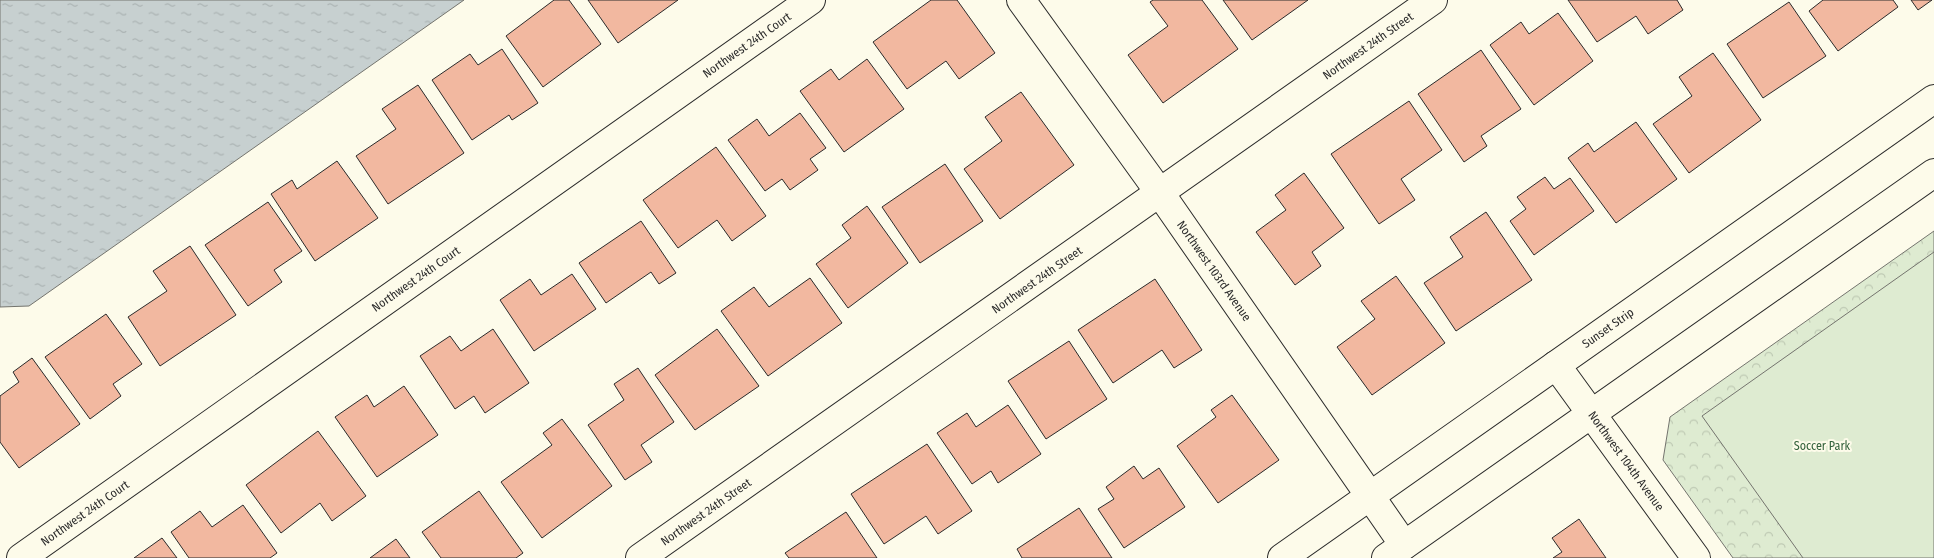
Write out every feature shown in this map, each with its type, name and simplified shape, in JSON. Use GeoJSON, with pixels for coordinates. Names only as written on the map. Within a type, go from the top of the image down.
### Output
{"type":"FeatureCollection","features":[{"type":"Feature","properties":{"kind":"street","name":"Northwest 24th Court"},"geometry":{"type":"LineString","coordinates":[[22,558],[811,0]]}},
{"type":"Feature","properties":{"kind":"street","name":"Northwest 103rd Avenue"},"geometry":{"type":"LineString","coordinates":[[1021,0],[1160,193],[1370,496],[1395,552]]}},
{"type":"Feature","properties":{"kind":"street","name":"Northwest 24th Street"},"geometry":{"type":"LineString","coordinates":[[640,558],[1433,0]]}},
{"type":"Feature","properties":{"kind":"street","name":"Sunset Strip"},"geometry":{"type":"LineString","coordinates":[[1282,558],[1934,99]]}},
{"type":"Feature","properties":{"kind":"street"},"geometry":{"type":"LineString","coordinates":[[1395,552],[1934,173]]}},
{"type":"Feature","properties":{"kind":"street","name":"Northwest 104th Avenue"},"geometry":{"type":"LineString","coordinates":[[1556,365],[1696,558]]}},
{"type":"Feature","properties":{"kind":"green space","name":"Soccer Park"},"geometry":{"type":"Polygon","coordinates":[[[1934,231],[1934,558],[1733,558],[1663,460],[1670,417],[1934,231]]]}},
{"type":"Feature","properties":{"kind":"green space","name":"Soccer Park"},"geometry":{"type":"Polygon","coordinates":[[[1934,252],[1934,558],[1803,558],[1702,416],[1934,252]]]}},
{"type":"Feature","properties":{"kind":"water"},"geometry":{"type":"Polygon","coordinates":[[[0,0],[464,0],[29,306],[0,307],[0,0]]]}},
{"type":"Feature","properties":{"kind":"building"},"geometry":{"type":"Polygon","coordinates":[[[554,0],[569,0],[601,44],[543,87],[506,36],[554,0]]]}},
{"type":"Feature","properties":{"kind":"building"},"geometry":{"type":"Polygon","coordinates":[[[588,0],[678,0],[618,43],[588,0]]]}},
{"type":"Feature","properties":{"kind":"building"},"geometry":{"type":"Polygon","coordinates":[[[931,0],[957,0],[995,53],[959,79],[946,61],[907,89],[873,42],[931,0]]]}},
{"type":"Feature","properties":{"kind":"building"},"geometry":{"type":"Polygon","coordinates":[[[1153,0],[1202,0],[1238,49],[1163,103],[1128,55],[1168,26],[1150,2],[1153,0]]]}},
{"type":"Feature","properties":{"kind":"building"},"geometry":{"type":"Polygon","coordinates":[[[1223,0],[1308,0],[1252,40],[1223,0]]]}},
{"type":"Feature","properties":{"kind":"building"},"geometry":{"type":"Polygon","coordinates":[[[1568,0],[1677,0],[1683,10],[1648,34],[1636,16],[1597,42],[1568,0]]]}},
{"type":"Feature","properties":{"kind":"building"},"geometry":{"type":"Polygon","coordinates":[[[1823,0],[1893,0],[1898,7],[1838,51],[1809,11],[1823,0]]]}},
{"type":"Feature","properties":{"kind":"building"},"geometry":{"type":"Polygon","coordinates":[[[1911,0],[1932,0],[1918,10],[1911,0]]]}},
{"type":"Feature","properties":{"kind":"building"},"geometry":{"type":"Polygon","coordinates":[[[1789,2],[1826,56],[1763,98],[1727,44],[1789,2]]]}},
{"type":"Feature","properties":{"kind":"building"},"geometry":{"type":"Polygon","coordinates":[[[1558,13],[1593,61],[1534,105],[1490,45],[1521,22],[1529,34],[1558,13]]]}},
{"type":"Feature","properties":{"kind":"building"},"geometry":{"type":"Polygon","coordinates":[[[502,49],[538,103],[512,120],[509,115],[472,140],[432,80],[470,54],[478,65],[502,49]]]}},
{"type":"Feature","properties":{"kind":"building"},"geometry":{"type":"Polygon","coordinates":[[[1481,50],[1521,109],[1481,136],[1487,146],[1464,162],[1418,94],[1481,50]]]}},
{"type":"Feature","properties":{"kind":"building"},"geometry":{"type":"Polygon","coordinates":[[[1713,53],[1761,120],[1689,173],[1653,124],[1692,96],[1679,77],[1713,53]]]}},
{"type":"Feature","properties":{"kind":"building"},"geometry":{"type":"Polygon","coordinates":[[[867,59],[904,109],[844,152],[800,91],[831,69],[839,80],[867,59]]]}},
{"type":"Feature","properties":{"kind":"building"},"geometry":{"type":"Polygon","coordinates":[[[418,85],[464,153],[388,204],[356,156],[396,129],[382,109],[418,85]]]}},
{"type":"Feature","properties":{"kind":"building"},"geometry":{"type":"Polygon","coordinates":[[[1021,92],[1074,165],[1000,219],[964,169],[1002,141],[985,117],[1021,92]]]}},
{"type":"Feature","properties":{"kind":"building"},"geometry":{"type":"Polygon","coordinates":[[[1409,101],[1442,150],[1401,179],[1415,200],[1379,224],[1331,154],[1409,101]]]}},
{"type":"Feature","properties":{"kind":"building"},"geometry":{"type":"Polygon","coordinates":[[[800,113],[826,148],[810,159],[818,170],[790,190],[782,179],[765,191],[728,140],[757,119],[769,136],[800,113]]]}},
{"type":"Feature","properties":{"kind":"building"},"geometry":{"type":"Polygon","coordinates":[[[1636,122],[1677,179],[1616,223],[1568,158],[1588,143],[1594,152],[1636,122]]]}},
{"type":"Feature","properties":{"kind":"building"},"geometry":{"type":"Polygon","coordinates":[[[716,147],[766,216],[732,241],[717,220],[678,248],[643,200],[716,147]]]}},
{"type":"Feature","properties":{"kind":"building"},"geometry":{"type":"Polygon","coordinates":[[[337,161],[378,218],[315,261],[271,194],[292,180],[297,189],[337,161]]]}},
{"type":"Feature","properties":{"kind":"building"},"geometry":{"type":"Polygon","coordinates":[[[945,164],[983,221],[920,263],[882,207],[945,164]]]}},
{"type":"Feature","properties":{"kind":"building"},"geometry":{"type":"Polygon","coordinates":[[[1304,173],[1344,228],[1312,252],[1321,266],[1295,285],[1256,232],[1286,210],[1275,195],[1304,173]]]}},
{"type":"Feature","properties":{"kind":"building"},"geometry":{"type":"Polygon","coordinates":[[[1545,177],[1554,189],[1570,178],[1594,211],[1534,255],[1510,221],[1526,209],[1517,197],[1545,177]]]}},
{"type":"Feature","properties":{"kind":"building"},"geometry":{"type":"Polygon","coordinates":[[[268,202],[302,251],[274,270],[282,282],[248,306],[205,245],[268,202]]]}},
{"type":"Feature","properties":{"kind":"building"},"geometry":{"type":"Polygon","coordinates":[[[867,206],[908,263],[848,308],[816,264],[851,238],[842,225],[867,206]]]}},
{"type":"Feature","properties":{"kind":"building"},"geometry":{"type":"Polygon","coordinates":[[[1486,212],[1532,280],[1456,331],[1424,283],[1463,257],[1450,237],[1486,212]]]}},
{"type":"Feature","properties":{"kind":"building"},"geometry":{"type":"Polygon","coordinates":[[[641,221],[676,273],[659,284],[651,272],[606,303],[579,263],[641,221]]]}},
{"type":"Feature","properties":{"kind":"building"},"geometry":{"type":"Polygon","coordinates":[[[190,246],[236,315],[160,366],[128,317],[167,291],[153,271],[190,246]]]}},
{"type":"Feature","properties":{"kind":"building"},"geometry":{"type":"Polygon","coordinates":[[[572,274],[596,309],[534,351],[500,300],[530,279],[541,295],[572,274]]]}},
{"type":"Feature","properties":{"kind":"building"},"geometry":{"type":"Polygon","coordinates":[[[1396,276],[1445,343],[1372,395],[1337,347],[1375,319],[1361,301],[1396,276]]]}},
{"type":"Feature","properties":{"kind":"building"},"geometry":{"type":"Polygon","coordinates":[[[810,278],[842,323],[768,376],[721,311],[754,287],[769,307],[810,278]]]}},
{"type":"Feature","properties":{"kind":"building"},"geometry":{"type":"Polygon","coordinates":[[[1155,279],[1202,350],[1174,368],[1162,350],[1113,383],[1078,330],[1155,279]]]}},
{"type":"Feature","properties":{"kind":"building"},"geometry":{"type":"Polygon","coordinates":[[[106,314],[142,364],[113,384],[121,396],[90,419],[45,357],[106,314]]]}},
{"type":"Feature","properties":{"kind":"building"},"geometry":{"type":"Polygon","coordinates":[[[493,329],[529,383],[485,413],[474,396],[455,409],[420,356],[450,336],[461,351],[493,329]]]}},
{"type":"Feature","properties":{"kind":"building"},"geometry":{"type":"Polygon","coordinates":[[[717,329],[759,386],[695,430],[655,375],[717,329]]]}},
{"type":"Feature","properties":{"kind":"building"},"geometry":{"type":"Polygon","coordinates":[[[1069,341],[1107,399],[1046,439],[1008,381],[1069,341]]]}},
{"type":"Feature","properties":{"kind":"building"},"geometry":{"type":"Polygon","coordinates":[[[32,358],[80,424],[19,468],[0,442],[0,396],[19,382],[13,372],[32,358]]]}},
{"type":"Feature","properties":{"kind":"building"},"geometry":{"type":"Polygon","coordinates":[[[638,368],[674,422],[641,445],[652,462],[625,480],[588,425],[624,400],[614,384],[638,368]]]}},
{"type":"Feature","properties":{"kind":"building"},"geometry":{"type":"Polygon","coordinates":[[[404,386],[438,435],[377,477],[335,417],[367,395],[374,407],[404,386]]]}},
{"type":"Feature","properties":{"kind":"building"},"geometry":{"type":"Polygon","coordinates":[[[1232,395],[1279,460],[1218,503],[1177,446],[1216,417],[1211,410],[1232,395]]]}},
{"type":"Feature","properties":{"kind":"building"},"geometry":{"type":"Polygon","coordinates":[[[1008,405],[1041,454],[998,483],[991,471],[972,484],[937,433],[967,413],[976,427],[1008,405]]]}},
{"type":"Feature","properties":{"kind":"building"},"geometry":{"type":"Polygon","coordinates":[[[562,419],[612,486],[542,538],[501,482],[552,445],[543,433],[562,419]]]}},
{"type":"Feature","properties":{"kind":"building"},"geometry":{"type":"Polygon","coordinates":[[[318,431],[366,496],[332,521],[320,503],[281,533],[246,485],[318,431]]]}},
{"type":"Feature","properties":{"kind":"building"},"geometry":{"type":"Polygon","coordinates":[[[927,444],[972,511],[938,534],[926,516],[884,544],[851,494],[927,444]]]}},
{"type":"Feature","properties":{"kind":"building"},"geometry":{"type":"Polygon","coordinates":[[[1134,466],[1143,479],[1159,468],[1185,507],[1124,548],[1098,509],[1114,499],[1106,487],[1134,466]]]}},
{"type":"Feature","properties":{"kind":"building"},"geometry":{"type":"Polygon","coordinates":[[[479,491],[523,553],[516,558],[441,558],[422,532],[479,491]]]}},
{"type":"Feature","properties":{"kind":"building"},"geometry":{"type":"Polygon","coordinates":[[[243,505],[277,553],[270,558],[189,558],[171,532],[200,511],[212,527],[243,505]]]}},
{"type":"Feature","properties":{"kind":"building"},"geometry":{"type":"Polygon","coordinates":[[[1079,508],[1112,558],[1022,558],[1017,549],[1079,508]]]}},
{"type":"Feature","properties":{"kind":"building"},"geometry":{"type":"Polygon","coordinates":[[[846,512],[877,558],[789,558],[785,553],[846,512]]]}},
{"type":"Feature","properties":{"kind":"building"},"geometry":{"type":"Polygon","coordinates":[[[1579,519],[1606,558],[1553,558],[1562,552],[1552,538],[1579,519]]]}},
{"type":"Feature","properties":{"kind":"building"},"geometry":{"type":"Polygon","coordinates":[[[162,538],[177,558],[134,558],[162,538]]]}},
{"type":"Feature","properties":{"kind":"building"},"geometry":{"type":"Polygon","coordinates":[[[396,539],[410,558],[370,558],[396,539]]]}}]}
